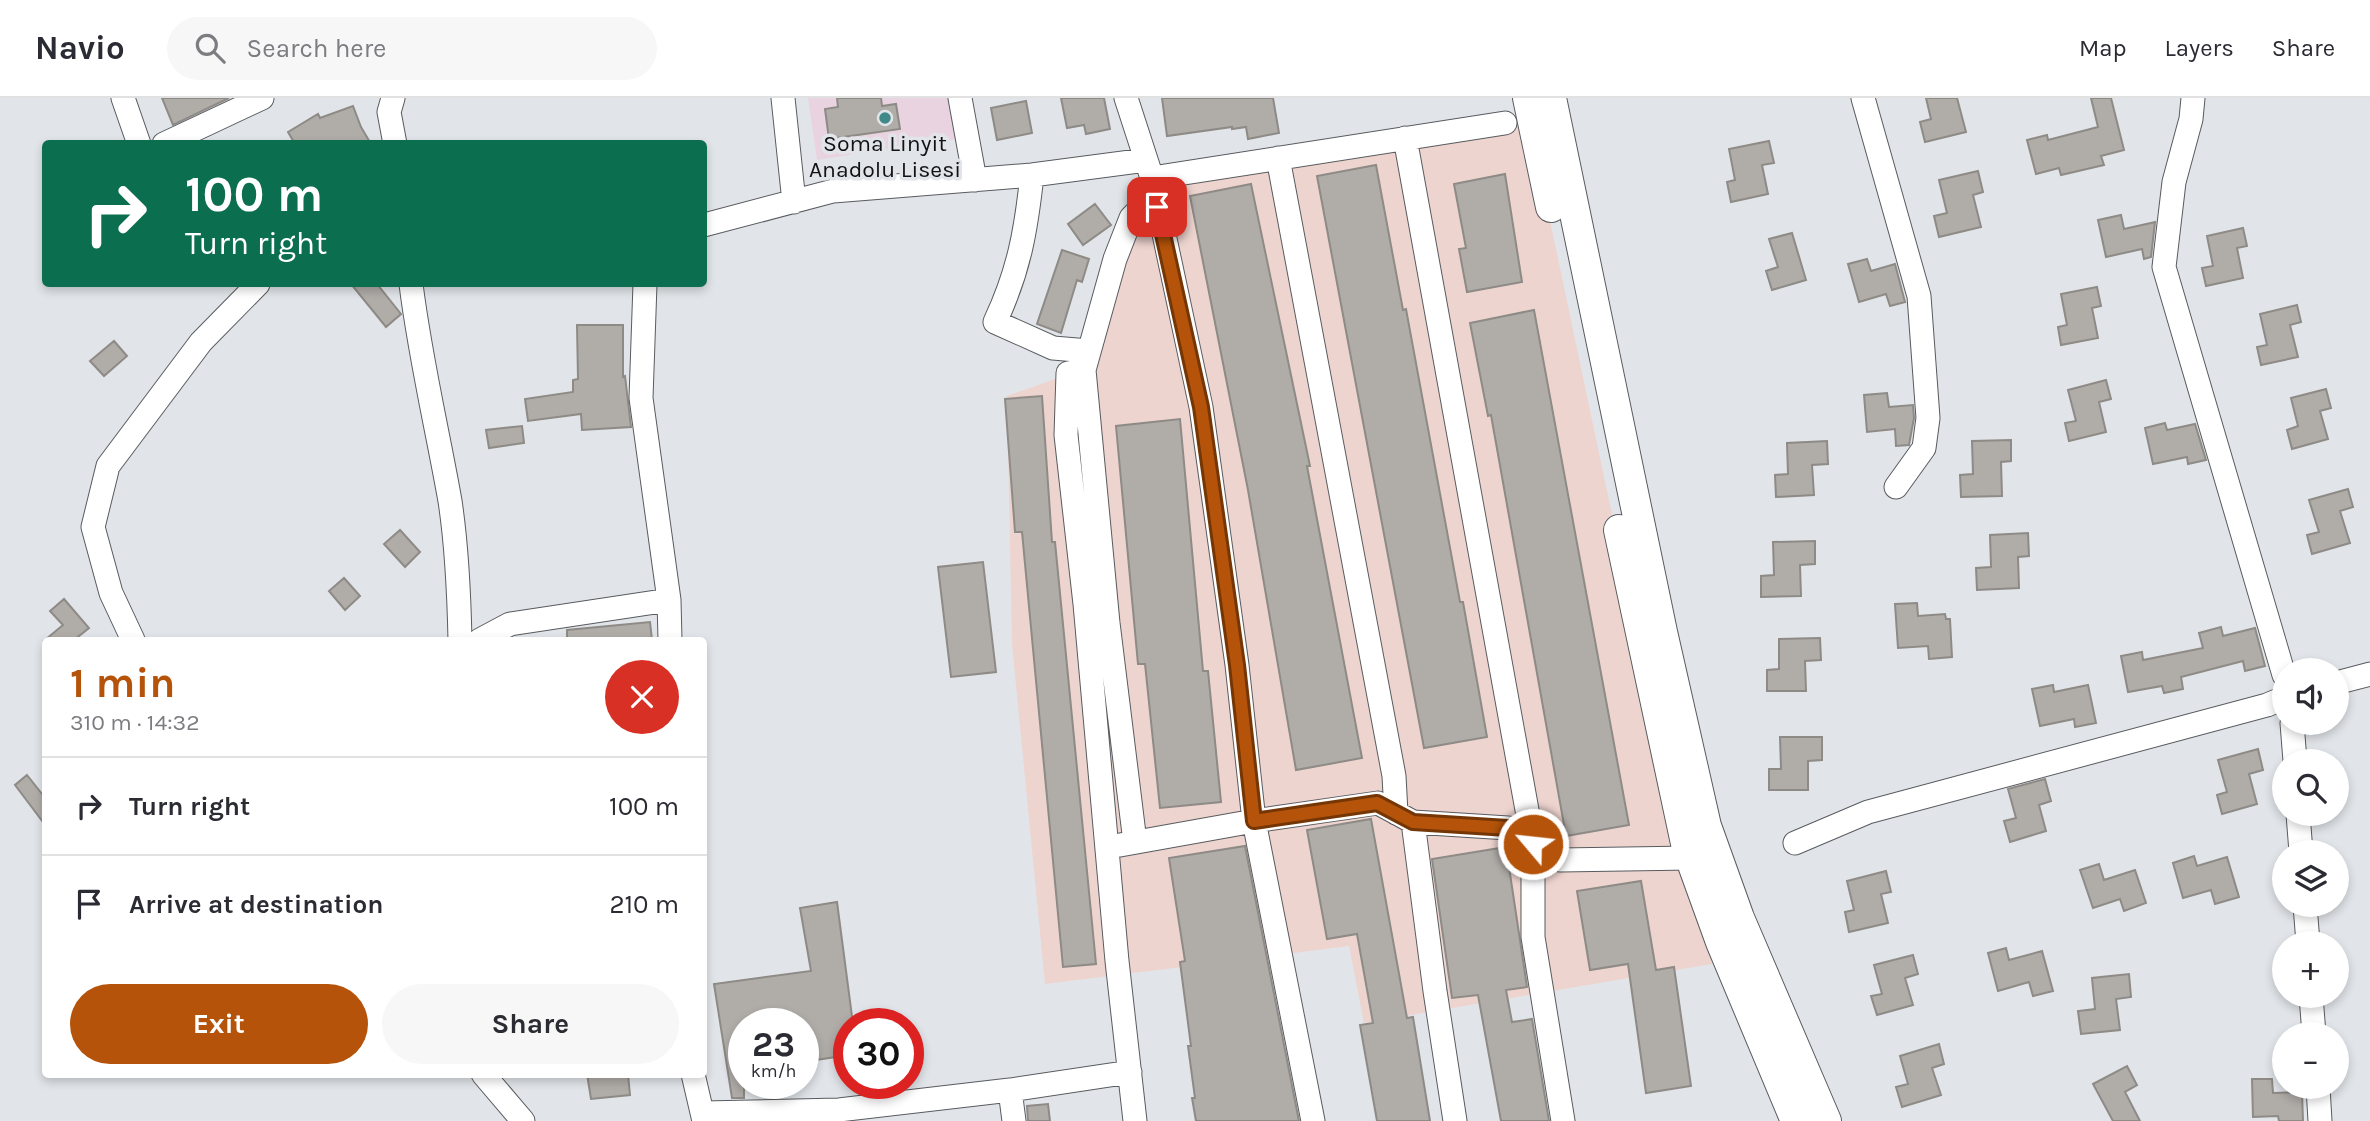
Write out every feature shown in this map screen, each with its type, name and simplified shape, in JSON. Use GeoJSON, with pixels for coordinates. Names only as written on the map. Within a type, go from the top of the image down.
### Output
{"type":"FeatureCollection","features":[{"type":"Feature","properties":{"kind":"main road"},"geometry":{"type":"LineString","coordinates":[[1528,98],[1653,692],[1691,858],[1721,942],[1796,1121]]}},
{"type":"Feature","properties":{"kind":"main road"},"geometry":{"type":"LineString","coordinates":[[1551,98],[1662,632],[1706,826],[1739,918],[1826,1121]]}},
{"type":"Feature","properties":{"kind":"street"},"geometry":{"type":"LineString","coordinates":[[123,98],[138,140]]}},
{"type":"Feature","properties":{"kind":"street"},"geometry":{"type":"LineString","coordinates":[[173,140],[262,98]]}},
{"type":"Feature","properties":{"kind":"street"},"geometry":{"type":"LineString","coordinates":[[393,98],[389,111],[394,140]]}},
{"type":"Feature","properties":{"kind":"street"},"geometry":{"type":"LineString","coordinates":[[783,98],[794,201]]}},
{"type":"Feature","properties":{"kind":"street"},"geometry":{"type":"LineString","coordinates":[[960,98],[975,180]]}},
{"type":"Feature","properties":{"kind":"street"},"geometry":{"type":"LineString","coordinates":[[1126,98],[1151,177],[1201,407],[1237,665],[1254,821],[1313,1121]]}},
{"type":"Feature","properties":{"kind":"street"},"geometry":{"type":"LineString","coordinates":[[1863,98],[1919,296],[1928,418],[1924,448],[1896,487]]}},
{"type":"Feature","properties":{"kind":"street"},"geometry":{"type":"LineString","coordinates":[[2193,98],[2191,119],[2174,182],[2164,267],[2279,658]]}},
{"type":"Feature","properties":{"kind":"street"},"geometry":{"type":"LineString","coordinates":[[707,225],[833,191],[1032,175],[1151,177],[1505,123]]}},
{"type":"Feature","properties":{"kind":"street"},"geometry":{"type":"LineString","coordinates":[[1405,138],[1533,844],[1533,937],[1563,1121]]}},
{"type":"Feature","properties":{"kind":"street"},"geometry":{"type":"LineString","coordinates":[[1278,158],[1394,776],[1404,817],[1455,1121]]}},
{"type":"Feature","properties":{"kind":"street"},"geometry":{"type":"LineString","coordinates":[[1032,175],[1022,252],[995,322],[1087,360]]}},
{"type":"Feature","properties":{"kind":"street"},"geometry":{"type":"LineString","coordinates":[[1135,842],[1108,623],[1087,360],[1115,259],[1151,177]]}},
{"type":"Feature","properties":{"kind":"street"},"geometry":{"type":"LineString","coordinates":[[131,637],[111,593],[93,527],[108,466],[201,342],[255,287]]}},
{"type":"Feature","properties":{"kind":"street"},"geometry":{"type":"LineString","coordinates":[[411,287],[450,503],[458,582],[460,637]]}},
{"type":"Feature","properties":{"kind":"street"},"geometry":{"type":"LineString","coordinates":[[645,287],[641,398],[669,600],[670,637]]}},
{"type":"Feature","properties":{"kind":"street"},"geometry":{"type":"LineString","coordinates":[[1087,360],[1068,373],[1066,435],[1135,1121]]}},
{"type":"Feature","properties":{"kind":"street"},"geometry":{"type":"LineString","coordinates":[[486,637],[510,624],[669,600]]}},
{"type":"Feature","properties":{"kind":"street"},"geometry":{"type":"LineString","coordinates":[[2349,680],[2370,674]]}},
{"type":"Feature","properties":{"kind":"street"},"geometry":{"type":"LineString","coordinates":[[1796,842],[1868,812],[2272,703]]}},
{"type":"Feature","properties":{"kind":"street"},"geometry":{"type":"LineString","coordinates":[[1107,848],[1254,821],[1377,803],[1404,817],[1508,828],[1560,860],[1691,858]]}},
{"type":"Feature","properties":{"kind":"street"},"geometry":{"type":"LineString","coordinates":[[694,1078],[703,1117],[839,1110],[1010,1090],[1130,1072]]}},
{"type":"Feature","properties":{"kind":"street"},"geometry":{"type":"LineString","coordinates":[[486,1078],[524,1121]]}},
{"type":"Feature","properties":{"kind":"street"},"geometry":{"type":"LineString","coordinates":[[505,1078],[508,1090],[524,1121]]}},
{"type":"Feature","properties":{"kind":"street"},"geometry":{"type":"LineString","coordinates":[[1010,1090],[1014,1121]]}},
{"type":"Feature","properties":{"kind":"street"},"geometry":{"type":"LineString","coordinates":[[2319,1099],[2320,1121]]}},
{"type":"Feature","properties":{"kind":"shaded area","name":"Soma Linyit Anadolu Lisesi"},"geometry":{"type":"Polygon","coordinates":[[[808,98],[956,98],[963,138],[817,160],[808,98]]]}},
{"type":"Feature","properties":{"kind":"shaded area"},"geometry":{"type":"Polygon","coordinates":[[[1529,121],[1653,709],[1712,964],[1364,1023],[1349,946],[1045,984],[1012,644],[1007,396],[1058,378],[1087,372],[1155,181],[1404,144],[1529,121]]]}},
{"type":"Feature","properties":{"kind":"building"},"geometry":{"type":"Polygon","coordinates":[[[162,98],[229,98],[173,125],[162,98]]]}},
{"type":"Feature","properties":{"kind":"building"},"geometry":{"type":"Polygon","coordinates":[[[837,98],[881,98],[882,106],[896,104],[900,129],[829,139],[825,109],[838,107],[837,98]]]}},
{"type":"Feature","properties":{"kind":"building"},"geometry":{"type":"Polygon","coordinates":[[[1061,98],[1104,98],[1110,129],[1086,134],[1084,125],[1067,128],[1061,98]]]}},
{"type":"Feature","properties":{"kind":"building"},"geometry":{"type":"Polygon","coordinates":[[[1162,98],[1273,98],[1279,133],[1248,139],[1246,127],[1232,127],[1167,136],[1162,98]]]}},
{"type":"Feature","properties":{"kind":"building"},"geometry":{"type":"Polygon","coordinates":[[[1926,98],[1957,98],[1966,132],[1925,142],[1920,122],[1931,119],[1926,98]]]}},
{"type":"Feature","properties":{"kind":"building"},"geometry":{"type":"Polygon","coordinates":[[[2091,98],[2111,98],[2124,150],[2101,156],[2104,165],[2061,175],[2059,168],[2036,174],[2027,140],[2047,135],[2048,140],[2098,127],[2091,98]]]}},
{"type":"Feature","properties":{"kind":"building"},"geometry":{"type":"Polygon","coordinates":[[[1026,101],[1032,133],[997,140],[991,108],[1026,101]]]}},
{"type":"Feature","properties":{"kind":"building"},"geometry":{"type":"Polygon","coordinates":[[[353,106],[369,140],[293,140],[288,132],[318,114],[320,118],[353,106]]]}},
{"type":"Feature","properties":{"kind":"building"},"geometry":{"type":"Polygon","coordinates":[[[1769,141],[1774,163],[1762,165],[1768,194],[1731,202],[1727,182],[1735,180],[1729,149],[1769,141]]]}},
{"type":"Feature","properties":{"kind":"building"},"geometry":{"type":"Polygon","coordinates":[[[1376,165],[1403,310],[1406,309],[1460,602],[1463,602],[1487,737],[1424,748],[1317,176],[1376,165]]]}},
{"type":"Feature","properties":{"kind":"building"},"geometry":{"type":"Polygon","coordinates":[[[1978,171],[1983,192],[1973,195],[1981,227],[1939,237],[1934,216],[1947,213],[1939,180],[1978,171]]]}},
{"type":"Feature","properties":{"kind":"building"},"geometry":{"type":"Polygon","coordinates":[[[1505,174],[1522,282],[1467,292],[1459,249],[1466,248],[1454,184],[1505,174]]]}},
{"type":"Feature","properties":{"kind":"building"},"geometry":{"type":"Polygon","coordinates":[[[1251,184],[1310,466],[1307,466],[1362,758],[1296,770],[1248,490],[1190,196],[1251,184]]]}},
{"type":"Feature","properties":{"kind":"building"},"geometry":{"type":"Polygon","coordinates":[[[1095,204],[1111,225],[1083,245],[1068,224],[1095,204]]]}},
{"type":"Feature","properties":{"kind":"building"},"geometry":{"type":"Polygon","coordinates":[[[2121,215],[2124,229],[2155,222],[2151,257],[2144,259],[2142,249],[2106,257],[2098,220],[2121,215]]]}},
{"type":"Feature","properties":{"kind":"building"},"geometry":{"type":"Polygon","coordinates":[[[2243,228],[2247,246],[2237,248],[2243,278],[2206,286],[2202,268],[2213,266],[2207,236],[2243,228]]]}},
{"type":"Feature","properties":{"kind":"building"},"geometry":{"type":"Polygon","coordinates":[[[1792,233],[1806,280],[1772,290],[1766,271],[1778,267],[1769,239],[1792,233]]]}},
{"type":"Feature","properties":{"kind":"building"},"geometry":{"type":"Polygon","coordinates":[[[1062,250],[1089,259],[1082,282],[1077,280],[1061,333],[1037,324],[1062,250]]]}},
{"type":"Feature","properties":{"kind":"building"},"geometry":{"type":"Polygon","coordinates":[[[1867,259],[1871,271],[1895,264],[1905,302],[1890,306],[1886,294],[1859,302],[1848,264],[1867,259]]]}},
{"type":"Feature","properties":{"kind":"building"},"geometry":{"type":"Polygon","coordinates":[[[353,287],[379,287],[401,314],[386,327],[353,287]]]}},
{"type":"Feature","properties":{"kind":"building"},"geometry":{"type":"Polygon","coordinates":[[[2097,287],[2101,306],[2092,308],[2098,338],[2061,345],[2058,327],[2067,325],[2061,294],[2097,287]]]}},
{"type":"Feature","properties":{"kind":"building"},"geometry":{"type":"Polygon","coordinates":[[[2297,305],[2301,322],[2290,325],[2298,357],[2261,365],[2257,347],[2267,345],[2260,314],[2297,305]]]}},
{"type":"Feature","properties":{"kind":"building"},"geometry":{"type":"Polygon","coordinates":[[[1534,310],[1629,825],[1566,836],[1491,415],[1488,416],[1470,323],[1534,310]]]}},
{"type":"Feature","properties":{"kind":"building"},"geometry":{"type":"Polygon","coordinates":[[[577,325],[623,325],[623,377],[625,376],[631,427],[582,430],[581,414],[528,421],[525,399],[573,392],[573,380],[578,379],[577,325]]]}},
{"type":"Feature","properties":{"kind":"building"},"geometry":{"type":"Polygon","coordinates":[[[114,341],[127,356],[104,376],[90,361],[114,341]]]}},
{"type":"Feature","properties":{"kind":"building"},"geometry":{"type":"Polygon","coordinates":[[[2106,380],[2111,399],[2099,402],[2106,432],[2069,441],[2065,423],[2076,421],[2068,390],[2106,380]]]}},
{"type":"Feature","properties":{"kind":"building"},"geometry":{"type":"Polygon","coordinates":[[[2326,389],[2331,408],[2320,411],[2328,439],[2292,449],[2287,430],[2298,426],[2291,398],[2326,389]]]}},
{"type":"Feature","properties":{"kind":"building"},"geometry":{"type":"Polygon","coordinates":[[[1887,393],[1889,407],[1913,405],[1914,418],[1909,445],[1896,446],[1895,429],[1867,432],[1864,395],[1887,393]]]}},
{"type":"Feature","properties":{"kind":"building"},"geometry":{"type":"Polygon","coordinates":[[[1042,396],[1052,542],[1055,542],[1096,964],[1063,967],[1022,532],[1015,532],[1005,399],[1042,396]]]}},
{"type":"Feature","properties":{"kind":"building"},"geometry":{"type":"Polygon","coordinates":[[[1180,419],[1203,671],[1208,671],[1221,802],[1160,808],[1145,664],[1138,664],[1116,426],[1180,419]]]}},
{"type":"Feature","properties":{"kind":"building"},"geometry":{"type":"Polygon","coordinates":[[[2165,423],[2167,430],[2195,424],[2206,460],[2188,464],[2187,457],[2153,464],[2145,428],[2165,423]]]}},
{"type":"Feature","properties":{"kind":"building"},"geometry":{"type":"Polygon","coordinates":[[[522,426],[524,443],[489,448],[486,430],[522,426]]]}},
{"type":"Feature","properties":{"kind":"building"},"geometry":{"type":"Polygon","coordinates":[[[2011,440],[2011,461],[2001,462],[2002,496],[1961,497],[1960,475],[1973,474],[1972,441],[2011,440]]]}},
{"type":"Feature","properties":{"kind":"building"},"geometry":{"type":"Polygon","coordinates":[[[1827,441],[1828,464],[1812,465],[1814,495],[1776,497],[1775,475],[1788,474],[1787,443],[1827,441]]]}},
{"type":"Feature","properties":{"kind":"building"},"geometry":{"type":"Polygon","coordinates":[[[2348,489],[2353,507],[2340,511],[2350,543],[2312,554],[2307,535],[2319,532],[2309,500],[2348,489]]]}},
{"type":"Feature","properties":{"kind":"building"},"geometry":{"type":"Polygon","coordinates":[[[400,530],[420,552],[405,567],[384,544],[400,530]]]}},
{"type":"Feature","properties":{"kind":"building"},"geometry":{"type":"Polygon","coordinates":[[[2028,533],[2029,556],[2018,557],[2019,588],[1977,590],[1976,568],[1991,567],[1990,535],[2028,533]]]}},
{"type":"Feature","properties":{"kind":"building"},"geometry":{"type":"Polygon","coordinates":[[[1815,541],[1815,564],[1800,565],[1801,596],[1761,597],[1761,576],[1774,575],[1773,542],[1815,541]]]}},
{"type":"Feature","properties":{"kind":"building"},"geometry":{"type":"Polygon","coordinates":[[[983,562],[996,672],[951,677],[938,567],[983,562]]]}},
{"type":"Feature","properties":{"kind":"building"},"geometry":{"type":"Polygon","coordinates":[[[344,578],[360,596],[345,610],[329,591],[344,578]]]}},
{"type":"Feature","properties":{"kind":"building"},"geometry":{"type":"Polygon","coordinates":[[[64,599],[89,628],[78,637],[49,637],[63,625],[50,611],[64,599]]]}},
{"type":"Feature","properties":{"kind":"building"},"geometry":{"type":"Polygon","coordinates":[[[1917,603],[1918,616],[1945,614],[1946,619],[1950,619],[1952,657],[1929,659],[1928,646],[1898,648],[1895,604],[1917,603]]]}},
{"type":"Feature","properties":{"kind":"building"},"geometry":{"type":"Polygon","coordinates":[[[650,622],[652,637],[567,637],[567,630],[650,622]]]}},
{"type":"Feature","properties":{"kind":"building"},"geometry":{"type":"Polygon","coordinates":[[[2221,627],[2223,636],[2255,628],[2265,666],[2245,671],[2243,661],[2181,677],[2183,689],[2164,693],[2162,686],[2128,692],[2121,656],[2142,652],[2143,660],[2203,648],[2199,633],[2221,627]]]}},
{"type":"Feature","properties":{"kind":"building"},"geometry":{"type":"Polygon","coordinates":[[[1820,638],[1821,660],[1805,661],[1806,691],[1767,691],[1767,670],[1779,669],[1779,639],[1820,638]]]}},
{"type":"Feature","properties":{"kind":"building"},"geometry":{"type":"Polygon","coordinates":[[[2053,685],[2054,692],[2088,685],[2096,723],[2075,727],[2074,719],[2040,726],[2032,689],[2053,685]]]}},
{"type":"Feature","properties":{"kind":"building"},"geometry":{"type":"Polygon","coordinates":[[[1780,737],[1822,737],[1822,760],[1808,761],[1808,790],[1769,790],[1769,769],[1781,769],[1780,737]]]}},
{"type":"Feature","properties":{"kind":"building"},"geometry":{"type":"Polygon","coordinates":[[[2258,749],[2263,770],[2249,774],[2257,804],[2222,814],[2217,795],[2227,792],[2218,760],[2258,749]]]}},
{"type":"Feature","properties":{"kind":"building"},"geometry":{"type":"Polygon","coordinates":[[[27,775],[42,794],[42,821],[15,785],[27,775]]]}},
{"type":"Feature","properties":{"kind":"building"},"geometry":{"type":"Polygon","coordinates":[[[2045,779],[2051,801],[2039,805],[2046,831],[2010,842],[2004,821],[2016,818],[2008,789],[2045,779]]]}},
{"type":"Feature","properties":{"kind":"building"},"geometry":{"type":"Polygon","coordinates":[[[1371,819],[1407,1018],[1413,1017],[1430,1121],[1377,1121],[1360,1025],[1373,1023],[1357,934],[1327,939],[1307,830],[1371,819]]]}},
{"type":"Feature","properties":{"kind":"building"},"geometry":{"type":"Polygon","coordinates":[[[1245,846],[1299,1121],[1196,1121],[1188,1046],[1191,1046],[1180,962],[1185,961],[1169,858],[1245,846]]]}},
{"type":"Feature","properties":{"kind":"building"},"geometry":{"type":"Polygon","coordinates":[[[1506,847],[1527,987],[1506,990],[1512,1022],[1532,1019],[1549,1121],[1501,1121],[1478,995],[1452,998],[1432,859],[1506,847]]]}},
{"type":"Feature","properties":{"kind":"building"},"geometry":{"type":"Polygon","coordinates":[[[2194,856],[2197,866],[2227,857],[2239,897],[2215,904],[2211,890],[2183,898],[2173,863],[2194,856]]]}},
{"type":"Feature","properties":{"kind":"building"},"geometry":{"type":"Polygon","coordinates":[[[2099,864],[2104,880],[2135,870],[2146,903],[2124,911],[2120,899],[2093,908],[2080,870],[2099,864]]]}},
{"type":"Feature","properties":{"kind":"building"},"geometry":{"type":"Polygon","coordinates":[[[1886,871],[1891,892],[1881,894],[1888,923],[1849,932],[1845,912],[1854,910],[1847,881],[1886,871]]]}},
{"type":"Feature","properties":{"kind":"building"},"geometry":{"type":"Polygon","coordinates":[[[1641,881],[1656,970],[1674,967],[1691,1086],[1646,1093],[1628,964],[1590,970],[1577,891],[1641,881]]]}},
{"type":"Feature","properties":{"kind":"building"},"geometry":{"type":"Polygon","coordinates":[[[837,902],[851,1008],[833,1008],[833,1057],[819,1060],[819,1008],[728,1008],[728,1073],[714,984],[811,971],[800,908],[837,902]]]}},
{"type":"Feature","properties":{"kind":"building"},"geometry":{"type":"Polygon","coordinates":[[[2006,948],[2009,960],[2042,951],[2053,991],[2033,996],[2029,982],[1998,991],[1988,953],[2006,948]]]}},
{"type":"Feature","properties":{"kind":"building"},"geometry":{"type":"Polygon","coordinates":[[[1913,955],[1918,974],[1905,978],[1913,1005],[1877,1015],[1871,996],[1882,994],[1874,965],[1913,955]]]}},
{"type":"Feature","properties":{"kind":"building"},"geometry":{"type":"Polygon","coordinates":[[[2129,974],[2131,997],[2116,999],[2120,1030],[2081,1034],[2078,1011],[2095,1009],[2092,978],[2129,974]]]}},
{"type":"Feature","properties":{"kind":"building"},"geometry":{"type":"Polygon","coordinates":[[[1939,1044],[1944,1064],[1932,1068],[1941,1095],[1902,1107],[1896,1087],[1908,1084],[1900,1056],[1939,1044]]]}},
{"type":"Feature","properties":{"kind":"building"},"geometry":{"type":"Polygon","coordinates":[[[2127,1066],[2137,1085],[2125,1092],[2140,1121],[2113,1121],[2093,1084],[2127,1066]]]}},
{"type":"Feature","properties":{"kind":"building"},"geometry":{"type":"Polygon","coordinates":[[[588,1078],[628,1078],[630,1095],[591,1099],[588,1078]]]}},
{"type":"Feature","properties":{"kind":"building"},"geometry":{"type":"Polygon","coordinates":[[[2252,1079],[2272,1079],[2272,1099],[2302,1099],[2303,1121],[2279,1121],[2278,1116],[2253,1117],[2252,1079]]]}},
{"type":"Feature","properties":{"kind":"building"},"geometry":{"type":"Polygon","coordinates":[[[1048,1104],[1050,1121],[1028,1121],[1027,1106],[1048,1104]]]}},
{"type":"Feature","properties":{"kind":"place","name":"Soma Linyit Anadolu Lisesi"},"geometry":{"type":"Point","coordinates":[885,118]}},
{"type":"Feature","properties":{"kind":"route"},"geometry":{"type":"LineString","coordinates":[[1157,207],[1201,407],[1237,665],[1254,821],[1377,803],[1413,822],[1508,828],[1533,844]]}}]}
